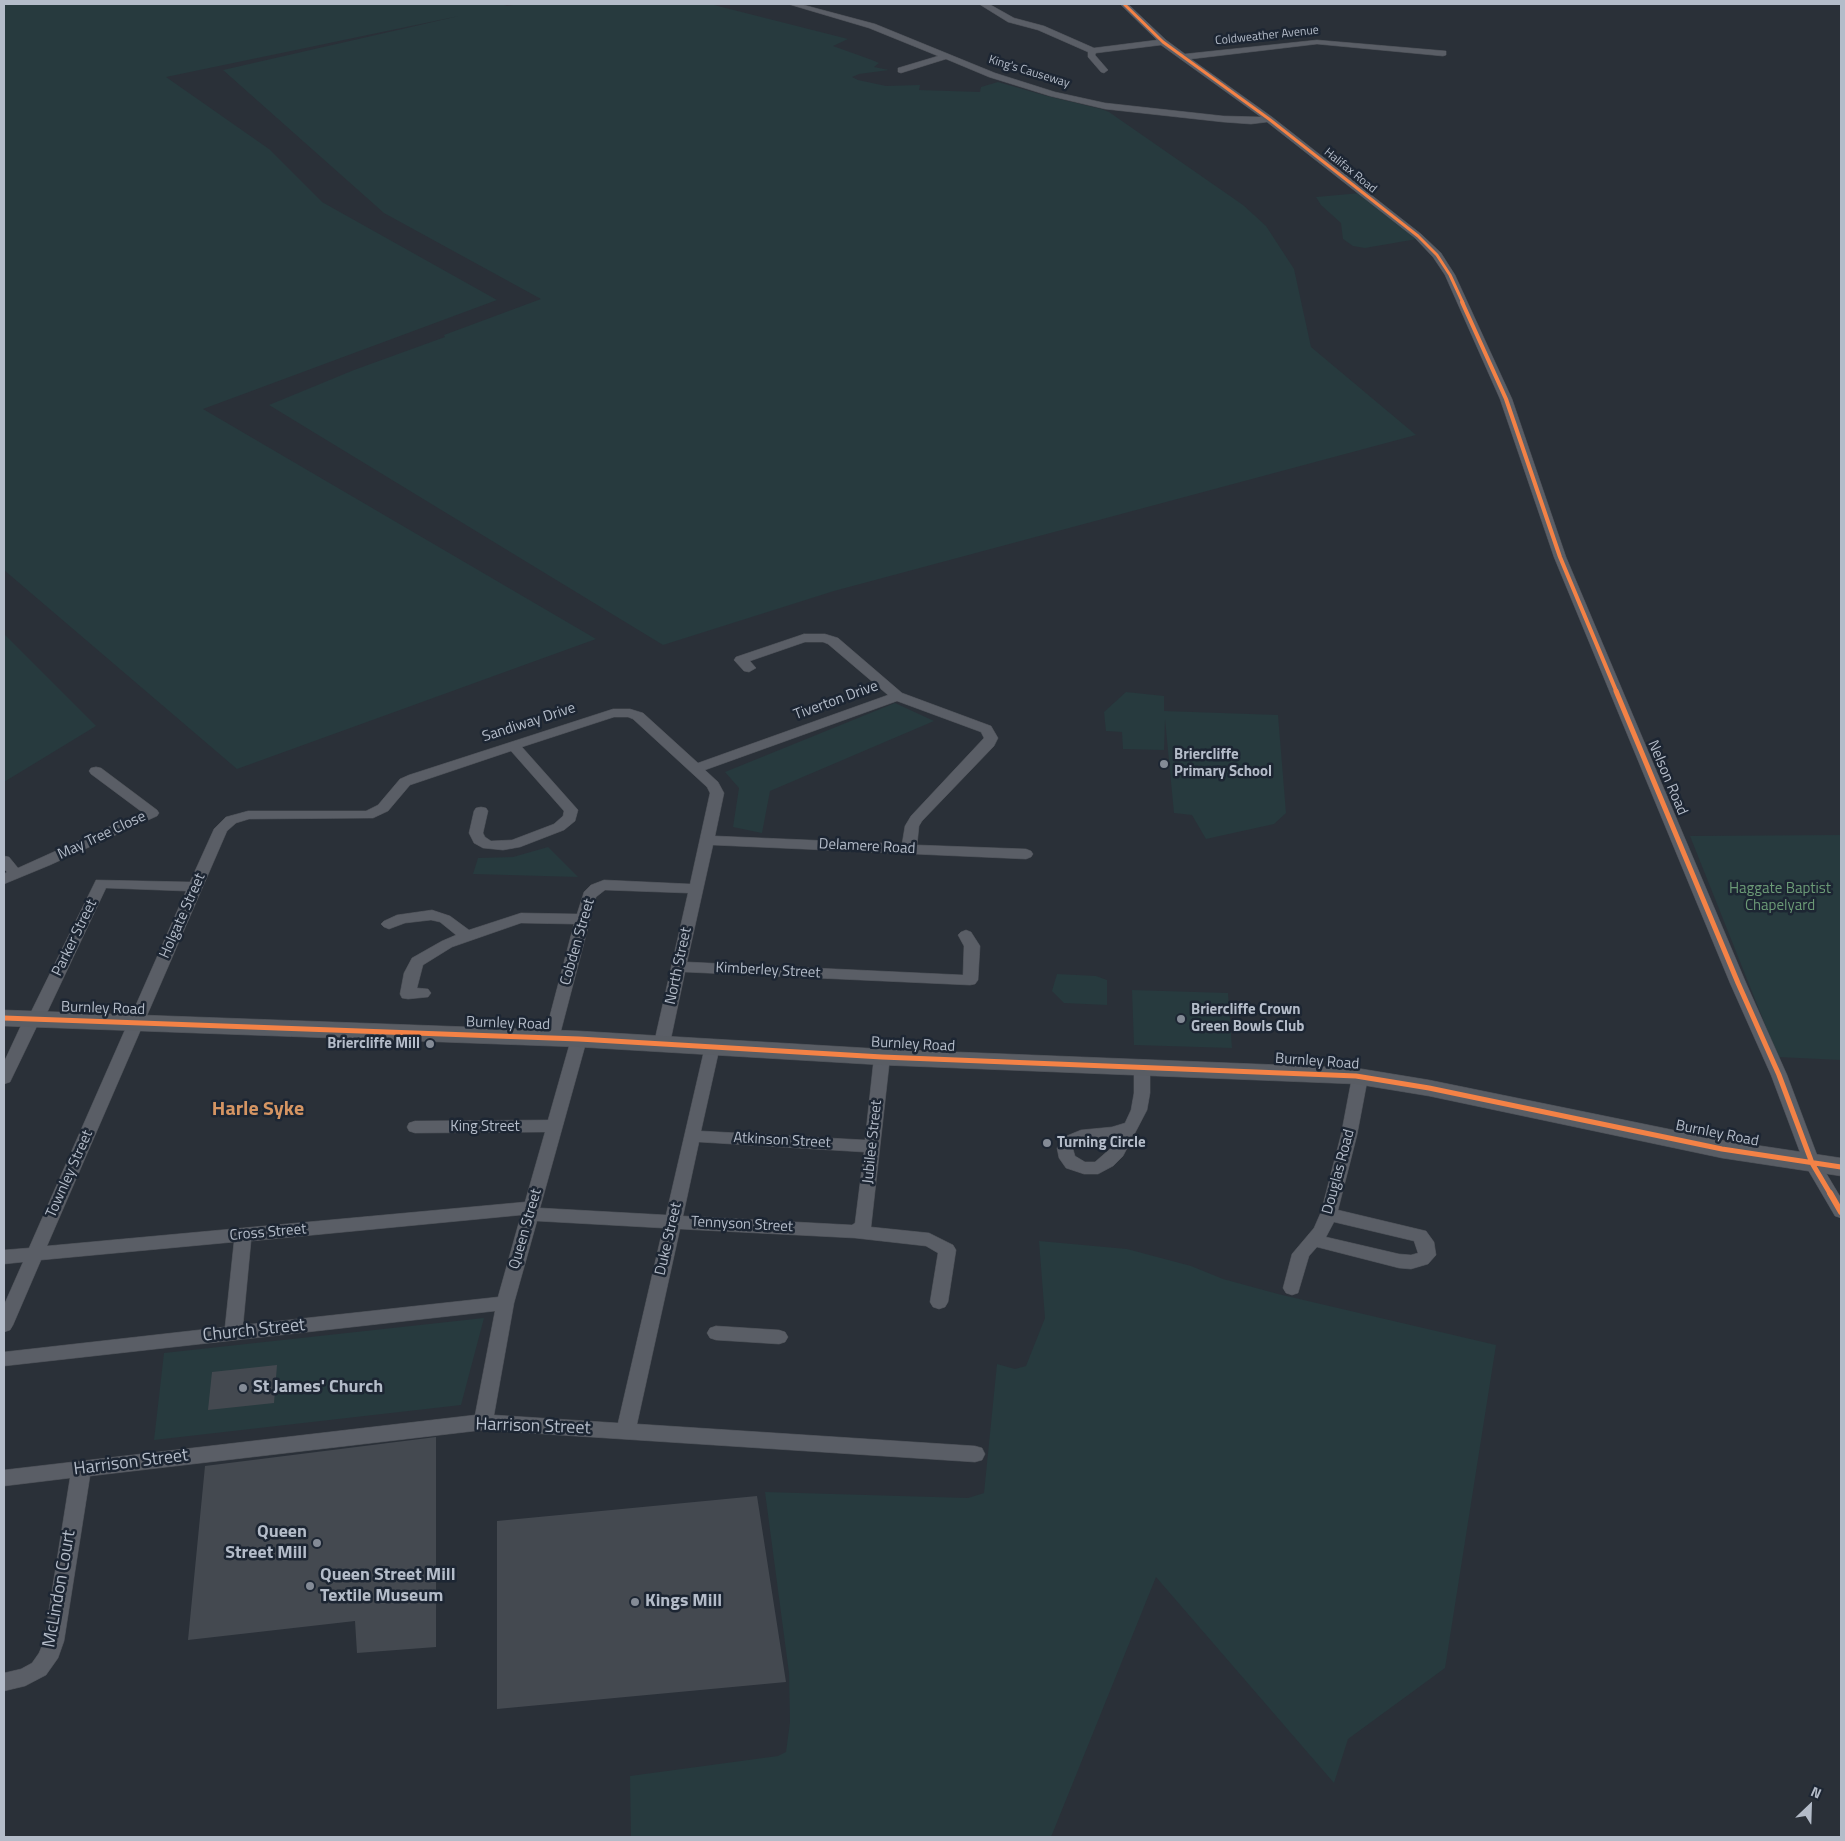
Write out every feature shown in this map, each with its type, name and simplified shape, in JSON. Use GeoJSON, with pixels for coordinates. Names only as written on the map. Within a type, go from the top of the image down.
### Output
{"type":"FeatureCollection","features":[{"type":"Feature","properties":{"kind":"street","name":"King's Causeway"},"geometry":{"type":"LineString","coordinates":[[792,4],[872,26],[944,57],[1017,84],[1105,106],[1223,119],[1251,121],[1269,119]]}},
{"type":"Feature","properties":{"kind":"street"},"geometry":{"type":"LineString","coordinates":[[983,4],[1012,20],[1041,28],[1093,52],[1163,42]]}},
{"type":"Feature","properties":{"kind":"street","name":"Halifax Road"},"geometry":{"type":"LineString","coordinates":[[1124,4],[1163,42],[1269,119],[1418,236],[1437,255],[1450,275],[1506,399]]}},
{"type":"Feature","properties":{"kind":"street","name":"Coldweather Avenue"},"geometry":{"type":"LineString","coordinates":[[1183,57],[1317,42],[1443,53]]}},
{"type":"Feature","properties":{"kind":"street"},"geometry":{"type":"LineString","coordinates":[[1093,52],[1091,55],[1104,70]]}},
{"type":"Feature","properties":{"kind":"street"},"geometry":{"type":"LineString","coordinates":[[902,70],[944,57]]}},
{"type":"Feature","properties":{"kind":"street","name":"Nelson Road"},"geometry":{"type":"LineString","coordinates":[[1506,399],[1560,557],[1738,983],[1788,1097],[1812,1163],[1841,1212]]}},
{"type":"Feature","properties":{"kind":"street"},"geometry":{"type":"LineString","coordinates":[[741,661],[804,638],[825,638],[833,641],[897,696]]}},
{"type":"Feature","properties":{"kind":"street","name":"Tiverton Drive"},"geometry":{"type":"LineString","coordinates":[[695,769],[897,696],[977,724],[986,729],[991,738],[990,743],[916,819],[912,826],[909,849]]}},
{"type":"Feature","properties":{"kind":"street","name":"Sandiway Drive"},"geometry":{"type":"LineString","coordinates":[[239,816],[368,815],[382,808],[405,782],[613,713],[630,713],[638,716],[713,786],[717,793],[697,888]]}},
{"type":"Feature","properties":{"kind":"street"},"geometry":{"type":"LineString","coordinates":[[481,811],[476,833],[479,840],[488,845],[503,846],[516,844],[559,827],[570,818],[571,810],[513,745]]}},
{"type":"Feature","properties":{"kind":"street","name":"May Tree Close"},"geometry":{"type":"LineString","coordinates":[[4,860],[10,876],[152,813],[96,771]]}},
{"type":"Feature","properties":{"kind":"street","name":"Holgate Street"},"geometry":{"type":"LineString","coordinates":[[136,1023],[221,829],[239,816]]}},
{"type":"Feature","properties":{"kind":"street","name":"Delamere Road"},"geometry":{"type":"LineString","coordinates":[[707,840],[1026,854]]}},
{"type":"Feature","properties":{"kind":"street","name":"Parker Street"},"geometry":{"type":"LineString","coordinates":[[4,1078],[102,883],[196,887]]}},
{"type":"Feature","properties":{"kind":"street","name":"Cobden Street"},"geometry":{"type":"LineString","coordinates":[[552,1038],[589,895],[601,886],[697,888]]}},
{"type":"Feature","properties":{"kind":"street","name":"North Street"},"geometry":{"type":"LineString","coordinates":[[662,1043],[697,888]]}},
{"type":"Feature","properties":{"kind":"street"},"geometry":{"type":"LineString","coordinates":[[393,919],[418,915],[445,919],[468,937]]}},
{"type":"Feature","properties":{"kind":"street"},"geometry":{"type":"LineString","coordinates":[[409,994],[412,973],[417,962],[447,944],[496,925],[521,918],[582,919]]}},
{"type":"Feature","properties":{"kind":"street","name":"Kimberley Street"},"geometry":{"type":"LineString","coordinates":[[679,967],[970,980],[972,946],[966,935]]}},
{"type":"Feature","properties":{"kind":"street","name":"Burnley Road"},"geometry":{"type":"LineString","coordinates":[[4,1018],[579,1039],[882,1057],[1360,1077],[1429,1088],[1722,1149],[1812,1163]]}},
{"type":"Feature","properties":{"kind":"street","name":"Townley Street"},"geometry":{"type":"LineString","coordinates":[[4,1325],[136,1023]]}},
{"type":"Feature","properties":{"kind":"street","name":"Queen Street"},"geometry":{"type":"LineString","coordinates":[[483,1422],[505,1303],[579,1039]]}},
{"type":"Feature","properties":{"kind":"street","name":"Duke Street"},"geometry":{"type":"LineString","coordinates":[[626,1431],[712,1046]]}},
{"type":"Feature","properties":{"kind":"street","name":"Jubilee Street"},"geometry":{"type":"LineString","coordinates":[[859,1229],[872,1146],[882,1057]]}},
{"type":"Feature","properties":{"kind":"street"},"geometry":{"type":"LineString","coordinates":[[1131,1127],[1139,1110],[1142,1093],[1142,1067]]}},
{"type":"Feature","properties":{"kind":"street","name":"Douglas Road"},"geometry":{"type":"LineString","coordinates":[[1292,1288],[1301,1254],[1321,1231],[1328,1214],[1349,1135],[1360,1077]]}},
{"type":"Feature","properties":{"kind":"street","name":"King Street"},"geometry":{"type":"LineString","coordinates":[[415,1127],[555,1126]]}},
{"type":"Feature","properties":{"kind":"street","name":"Atkinson Street"},"geometry":{"type":"LineString","coordinates":[[692,1136],[872,1146]]}},
{"type":"Feature","properties":{"kind":"street"},"geometry":{"type":"LineString","coordinates":[[1812,1163],[1841,1167]]}},
{"type":"Feature","properties":{"kind":"street","name":"Cross Street"},"geometry":{"type":"LineString","coordinates":[[4,1257],[531,1211]]}},
{"type":"Feature","properties":{"kind":"street","name":"Tennyson Street"},"geometry":{"type":"LineString","coordinates":[[531,1211],[672,1221],[859,1229],[929,1240],[948,1250],[939,1302]]}},
{"type":"Feature","properties":{"kind":"street"},"geometry":{"type":"LineString","coordinates":[[1313,1240],[1399,1261],[1411,1262],[1422,1259],[1427,1255],[1425,1242],[1420,1236],[1328,1214]]}},
{"type":"Feature","properties":{"kind":"street"},"geometry":{"type":"LineString","coordinates":[[233,1333],[243,1235]]}},
{"type":"Feature","properties":{"kind":"street","name":"Church Street"},"geometry":{"type":"LineString","coordinates":[[4,1359],[505,1303]]}},
{"type":"Feature","properties":{"kind":"street"},"geometry":{"type":"LineString","coordinates":[[716,1333],[779,1337]]}},
{"type":"Feature","properties":{"kind":"street","name":"Harrison Street"},"geometry":{"type":"LineString","coordinates":[[4,1478],[483,1422],[975,1454]]}},
{"type":"Feature","properties":{"kind":"street","name":"McLindon Court"},"geometry":{"type":"LineString","coordinates":[[4,1682],[25,1677],[39,1669],[48,1658],[54,1641],[80,1469]]}},
{"type":"Feature","properties":{"kind":"green space"},"geometry":{"type":"Polygon","coordinates":[[[4,4],[501,4],[507,6],[519,4],[710,4],[848,39],[833,46],[879,63],[874,67],[889,70],[859,74],[852,77],[858,80],[886,86],[920,85],[919,90],[980,92],[981,87],[998,82],[1101,109],[1109,112],[1243,205],[1266,226],[1294,269],[1311,347],[1416,435],[834,591],[663,645],[269,405],[354,370],[541,299],[384,213],[223,70],[459,16],[166,77],[269,149],[322,202],[497,300],[203,409],[596,639],[237,769],[4,570],[4,4]]]}},
{"type":"Feature","properties":{"kind":"green space"},"geometry":{"type":"Polygon","coordinates":[[[1361,193],[1417,239],[1365,248],[1353,246],[1343,239],[1341,223],[1321,205],[1316,197],[1361,193]]]}},
{"type":"Feature","properties":{"kind":"green space"},"geometry":{"type":"Polygon","coordinates":[[[4,634],[96,726],[4,782],[4,634]]]}},
{"type":"Feature","properties":{"kind":"green space"},"geometry":{"type":"Polygon","coordinates":[[[1126,692],[1164,696],[1164,711],[1278,715],[1286,813],[1274,824],[1206,839],[1192,815],[1174,813],[1165,719],[1164,750],[1123,749],[1122,732],[1106,731],[1104,712],[1126,692]]]}},
{"type":"Feature","properties":{"kind":"green space"},"geometry":{"type":"Polygon","coordinates":[[[895,703],[934,721],[770,791],[762,833],[733,827],[739,788],[725,772],[895,703]]]}},
{"type":"Feature","properties":{"kind":"green space","name":"Haggate Baptist Chapelyard"},"geometry":{"type":"Polygon","coordinates":[[[1841,835],[1841,1060],[1778,1057],[1690,836],[1841,835]]]}},
{"type":"Feature","properties":{"kind":"green space"},"geometry":{"type":"Polygon","coordinates":[[[548,847],[578,877],[473,874],[478,858],[513,857],[548,847]]]}},
{"type":"Feature","properties":{"kind":"green space"},"geometry":{"type":"Polygon","coordinates":[[[1057,974],[1096,976],[1107,980],[1107,1005],[1064,1003],[1052,991],[1057,974]]]}},
{"type":"Feature","properties":{"kind":"green space","name":"Briercliffe Crown Green Bowls Club"},"geometry":{"type":"Polygon","coordinates":[[[1132,990],[1228,993],[1232,1048],[1134,1045],[1132,990]]]}},
{"type":"Feature","properties":{"kind":"green space"},"geometry":{"type":"Polygon","coordinates":[[[1039,1241],[1127,1249],[1191,1266],[1223,1279],[1278,1294],[1496,1345],[1445,1668],[1348,1739],[1334,1783],[1156,1577],[1051,1837],[631,1837],[630,1776],[778,1756],[786,1752],[790,1722],[789,1673],[765,1492],[968,1498],[984,1493],[997,1364],[1015,1369],[1026,1366],[1045,1318],[1039,1241]]]}},
{"type":"Feature","properties":{"kind":"green space"},"geometry":{"type":"Polygon","coordinates":[[[484,1318],[461,1405],[154,1440],[164,1353],[484,1318]]]}},
{"type":"Feature","properties":{"kind":"building","name":"St James' Church"},"geometry":{"type":"Polygon","coordinates":[[[277,1365],[274,1403],[208,1410],[212,1372],[277,1365]]]}},
{"type":"Feature","properties":{"kind":"building","name":"Queen Street Mill"},"geometry":{"type":"Polygon","coordinates":[[[436,1437],[436,1647],[357,1653],[355,1621],[188,1640],[205,1466],[436,1437]]]}},
{"type":"Feature","properties":{"kind":"building","name":"Kings Mill"},"geometry":{"type":"Polygon","coordinates":[[[757,1496],[786,1682],[497,1709],[497,1521],[757,1496]]]}},
{"type":"Feature","properties":{"kind":"cycle path"},"geometry":{"type":"LineString","coordinates":[[1124,4],[1163,42],[1269,119],[1418,236],[1437,255],[1450,275],[1506,399],[1560,557],[1738,983],[1779,1075],[1812,1163],[1841,1212]]}},
{"type":"Feature","properties":{"kind":"cycle path"},"geometry":{"type":"LineString","coordinates":[[4,1018],[579,1039],[882,1057],[1356,1076],[1429,1088],[1722,1149],[1841,1167]]}},
{"type":"Feature","properties":{"kind":"place","name":"Briercliffe Primary School"},"geometry":{"type":"Point","coordinates":[1164,764]}},
{"type":"Feature","properties":{"kind":"place","name":"Briercliffe Crown Green Bowls Club"},"geometry":{"type":"Point","coordinates":[1181,1019]}},
{"type":"Feature","properties":{"kind":"place","name":"Briercliffe Mill"},"geometry":{"type":"Point","coordinates":[430,1044]}},
{"type":"Feature","properties":{"kind":"place","name":"Turning Circle"},"geometry":{"type":"Point","coordinates":[1047,1143]}},
{"type":"Feature","properties":{"kind":"place","name":"St James' Church"},"geometry":{"type":"Point","coordinates":[243,1388]}},
{"type":"Feature","properties":{"kind":"place","name":"Queen Street Mill"},"geometry":{"type":"Point","coordinates":[317,1543]}},
{"type":"Feature","properties":{"kind":"place","name":"Queen Street Mill Textile Museum"},"geometry":{"type":"Point","coordinates":[310,1586]}},
{"type":"Feature","properties":{"kind":"place","name":"Kings Mill"},"geometry":{"type":"Point","coordinates":[635,1602]}},
{"type":"Feature","properties":{"kind":"district","name":"Harle Syke"},"geometry":{"type":"Point","coordinates":[258,1110]}}]}
